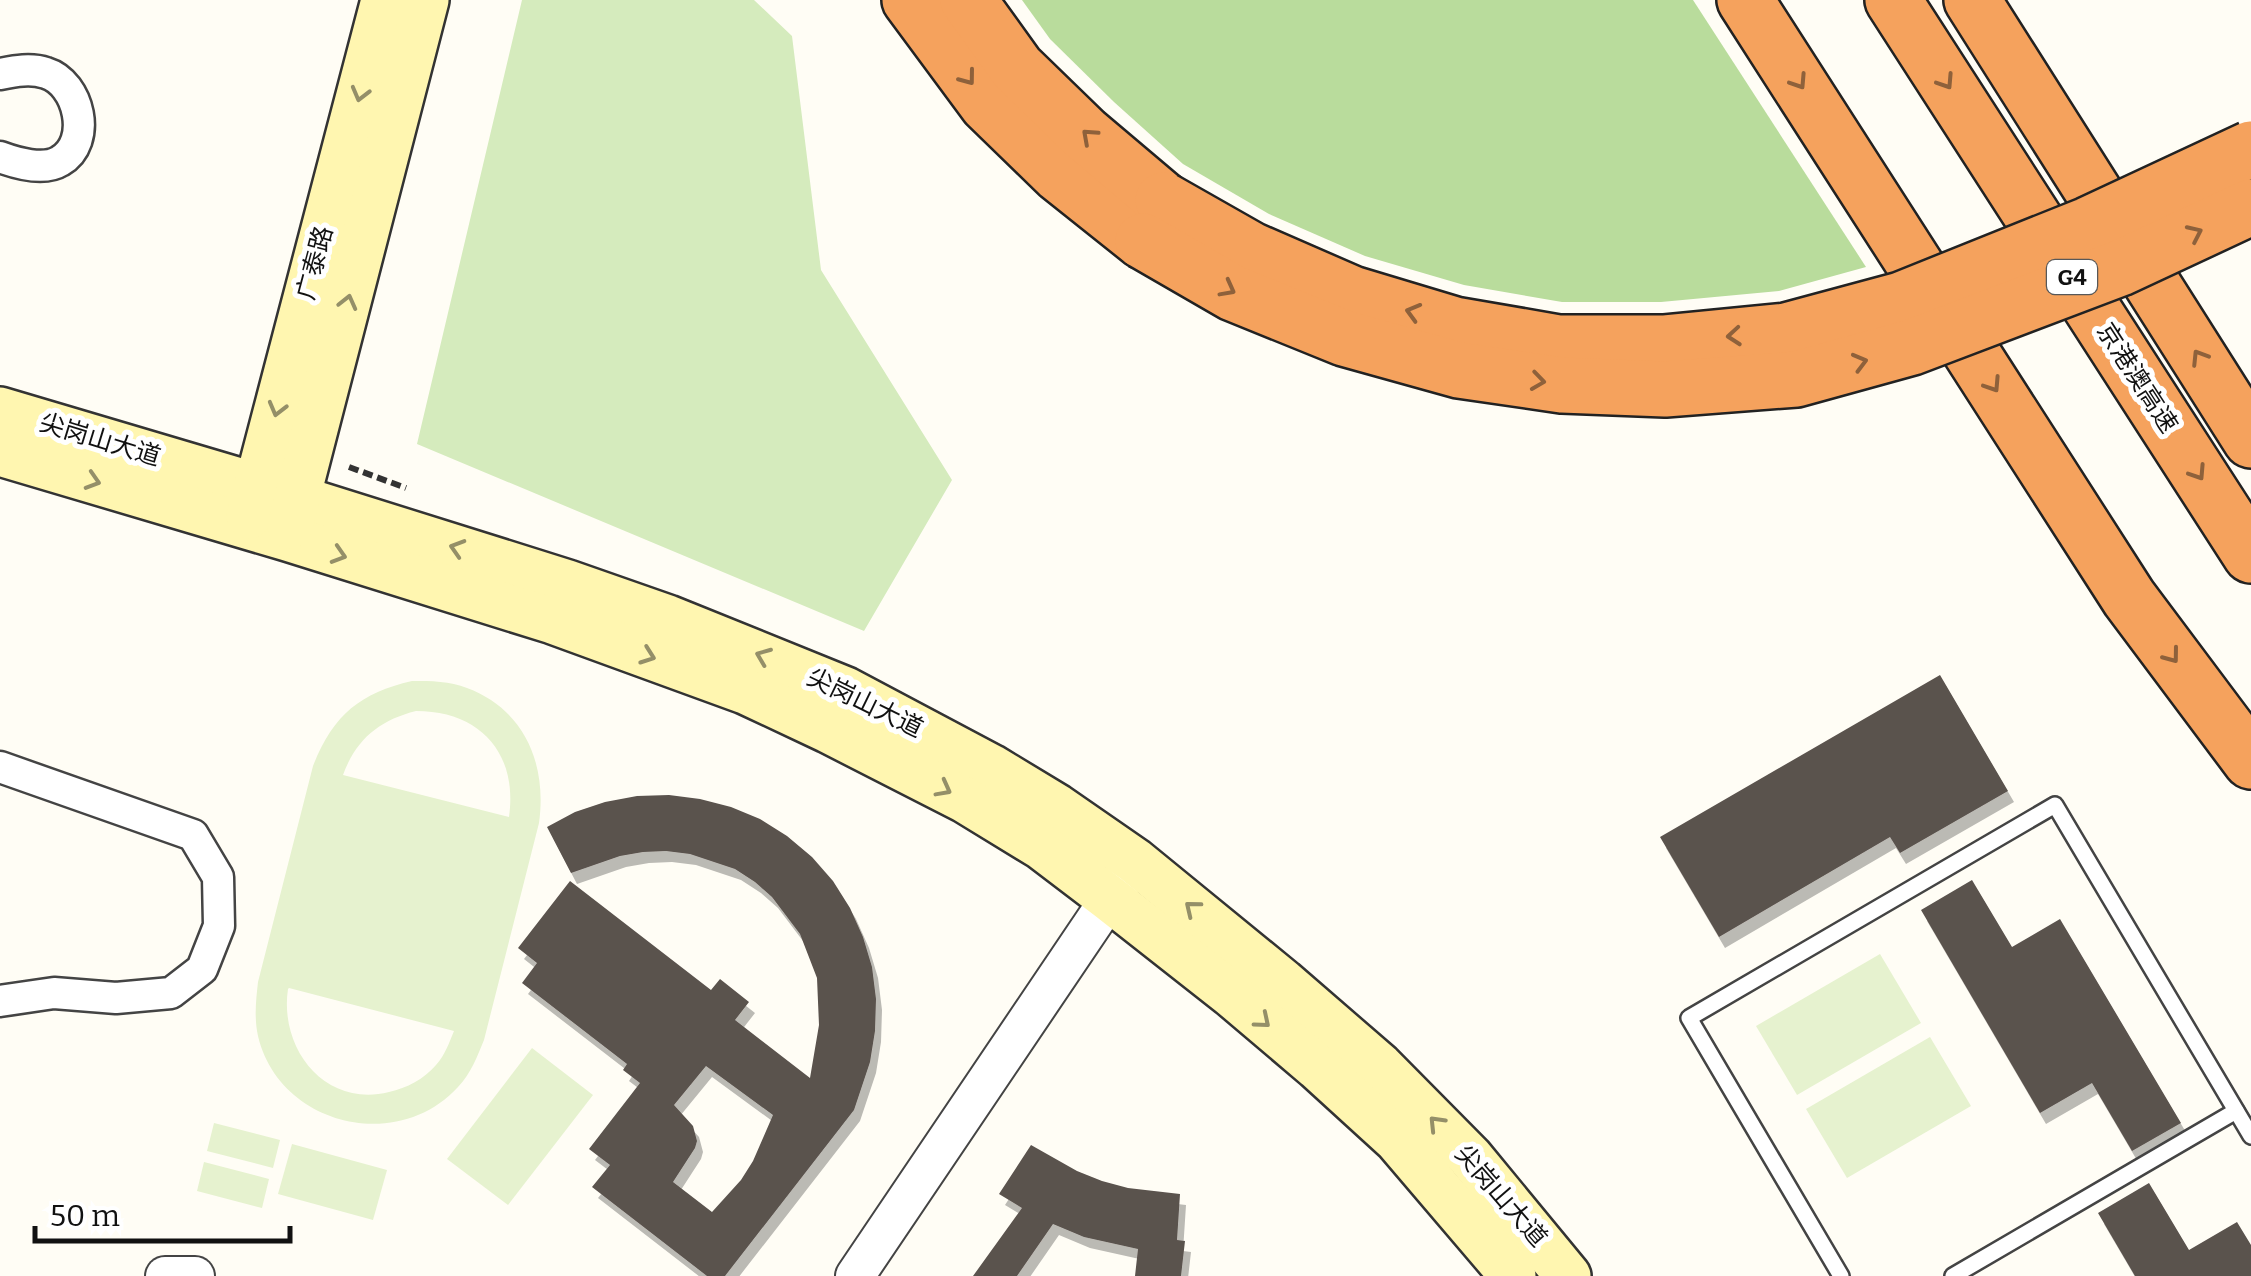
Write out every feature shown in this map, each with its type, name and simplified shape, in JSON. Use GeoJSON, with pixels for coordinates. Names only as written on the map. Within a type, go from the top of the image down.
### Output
{"type":"FeatureCollection","features":[{"type":"Feature","properties":{"kind":"highway"},"geometry":{"type":"LineString","coordinates":[[910,0],[987,104],[1059,174],[1153,220],[1251,250],[1352,294],[1455,324],[1558,342],[1663,342],[1786,331],[1901,300],[2088,225],[2251,149]]}},
{"type":"Feature","properties":{"kind":"highway"},"geometry":{"type":"LineString","coordinates":[[968,0],[1017,68],[1085,134],[1153,220],[1232,293],[1344,338],[1476,372],[1562,385],[1665,389],[1796,379],[1912,347],[2120,268],[2251,207]]}},
{"type":"Feature","properties":{"kind":"highway"},"geometry":{"type":"LineString","coordinates":[[1746,0],[2129,598],[2251,761]]}},
{"type":"Feature","properties":{"kind":"highway","name":"京港澳高速"},"geometry":{"type":"LineString","coordinates":[[1893,0],[2251,555]]}},
{"type":"Feature","properties":{"kind":"highway","name":"G4"},"geometry":{"type":"LineString","coordinates":[[1972,0],[2251,440]]}},
{"type":"Feature","properties":{"kind":"main road","name":"广泰路"},"geometry":{"type":"LineString","coordinates":[[272,513],[384,0]]}},
{"type":"Feature","properties":{"kind":"main road","name":"广泰路"},"geometry":{"type":"LineString","coordinates":[[272,513],[426,0]]}},
{"type":"Feature","properties":{"kind":"main road","name":"尖岗山大道"},"geometry":{"type":"LineString","coordinates":[[0,410],[553,622],[745,691],[965,800],[1042,847],[1110,898],[1317,1067],[1397,1140],[1512,1276]]}},
{"type":"Feature","properties":{"kind":"main road","name":"尖岗山大道"},"geometry":{"type":"LineString","coordinates":[[0,454],[272,513],[585,589],[846,690],[991,767],[1135,861],[1380,1066],[1470,1157],[1568,1276]]}},
{"type":"Feature","properties":{"kind":"street"},"geometry":{"type":"LineString","coordinates":[[0,74],[22,70],[48,73],[64,83],[76,103],[79,127],[72,150],[58,163],[25,166],[0,157]]}},
{"type":"Feature","properties":{"kind":"street"},"geometry":{"type":"LineString","coordinates":[[0,767],[194,834],[218,877],[219,926],[202,968],[172,994],[116,998],[54,994],[0,1000]]}},
{"type":"Feature","properties":{"kind":"street"},"geometry":{"type":"LineString","coordinates":[[855,1276],[1135,861]]}},
{"type":"Feature","properties":{"kind":"street"},"geometry":{"type":"LineString","coordinates":[[165,1276],[195,1276]]}},
{"type":"Feature","properties":{"kind":"lane"},"geometry":{"type":"LineString","coordinates":[[1841,1276],[1689,1018],[2056,805],[2251,1136]]}},
{"type":"Feature","properties":{"kind":"lane"},"geometry":{"type":"LineString","coordinates":[[1953,1276],[2236,1111]]}},
{"type":"Feature","properties":{"kind":"green space"},"geometry":{"type":"Polygon","coordinates":[[[522,0],[754,0],[792,36],[821,270],[952,480],[864,631],[417,444],[522,0]]]}},
{"type":"Feature","properties":{"kind":"green space"},"geometry":{"type":"Polygon","coordinates":[[[1022,0],[1693,0],[1866,267],[1779,291],[1661,302],[1562,302],[1464,285],[1365,256],[1269,214],[1183,164],[1050,39],[1022,0]]]}},
{"type":"Feature","properties":{"kind":"green space"},"geometry":{"type":"Polygon","coordinates":[[[412,681],[454,684],[504,710],[528,742],[541,802],[484,1040],[473,1065],[458,1087],[433,1108],[404,1120],[373,1124],[343,1120],[314,1109],[290,1091],[270,1066],[258,1036],[256,1009],[258,982],[313,766],[330,733],[350,709],[412,681]],[[416,711],[371,733],[355,751],[343,775],[509,817],[507,773],[490,740],[459,719],[416,711]],[[289,988],[287,1011],[299,1052],[311,1069],[345,1091],[366,1095],[415,1082],[439,1061],[454,1031],[289,988]]]}},
{"type":"Feature","properties":{"kind":"green space"},"geometry":{"type":"Polygon","coordinates":[[[1880,954],[1921,1023],[1797,1095],[1756,1026],[1880,954]]]}},
{"type":"Feature","properties":{"kind":"green space"},"geometry":{"type":"Polygon","coordinates":[[[1930,1037],[1971,1106],[1847,1178],[1806,1109],[1930,1037]]]}},
{"type":"Feature","properties":{"kind":"green space"},"geometry":{"type":"Polygon","coordinates":[[[532,1048],[593,1095],[508,1205],[447,1159],[532,1048]]]}},
{"type":"Feature","properties":{"kind":"green space"},"geometry":{"type":"Polygon","coordinates":[[[214,1123],[280,1140],[273,1168],[207,1151],[214,1123]]]}},
{"type":"Feature","properties":{"kind":"green space"},"geometry":{"type":"Polygon","coordinates":[[[292,1144],[387,1170],[373,1220],[278,1194],[292,1144]]]}},
{"type":"Feature","properties":{"kind":"green space"},"geometry":{"type":"Polygon","coordinates":[[[204,1162],[269,1179],[262,1208],[197,1191],[204,1162]]]}},
{"type":"Feature","properties":{"kind":"building"},"geometry":{"type":"Polygon","coordinates":[[[1940,675],[2008,791],[1900,853],[1890,837],[1719,937],[1660,837],[1940,675]]]}},
{"type":"Feature","properties":{"kind":"building"},"geometry":{"type":"Polygon","coordinates":[[[669,795],[731,807],[787,836],[833,881],[850,908],[872,967],[875,1031],[870,1062],[854,1110],[725,1276],[707,1276],[592,1187],[610,1165],[589,1149],[640,1083],[623,1070],[627,1064],[522,983],[537,963],[518,948],[570,881],[711,990],[720,979],[749,1002],[735,1020],[810,1078],[819,1025],[817,978],[800,934],[772,897],[755,882],[735,869],[690,854],[666,851],[620,856],[571,873],[547,827],[575,812],[637,796],[669,795]],[[706,1066],[674,1105],[693,1126],[697,1141],[673,1182],[712,1212],[753,1161],[773,1115],[706,1066]]]}},
{"type":"Feature","properties":{"kind":"building"},"geometry":{"type":"Polygon","coordinates":[[[1972,880],[2012,947],[2060,919],[2181,1123],[2132,1151],[2092,1083],[2040,1113],[1921,910],[1972,880]]]}},
{"type":"Feature","properties":{"kind":"building"},"geometry":{"type":"Polygon","coordinates":[[[1031,1145],[1102,1181],[1180,1194],[1177,1240],[1185,1241],[1181,1276],[1135,1276],[1138,1249],[1084,1237],[1053,1224],[1017,1276],[973,1276],[1022,1208],[999,1194],[1031,1145]]]}},
{"type":"Feature","properties":{"kind":"building"},"geometry":{"type":"Polygon","coordinates":[[[2149,1183],[2189,1250],[2237,1222],[2251,1245],[2251,1276],[2135,1276],[2098,1213],[2149,1183]]]}}]}
